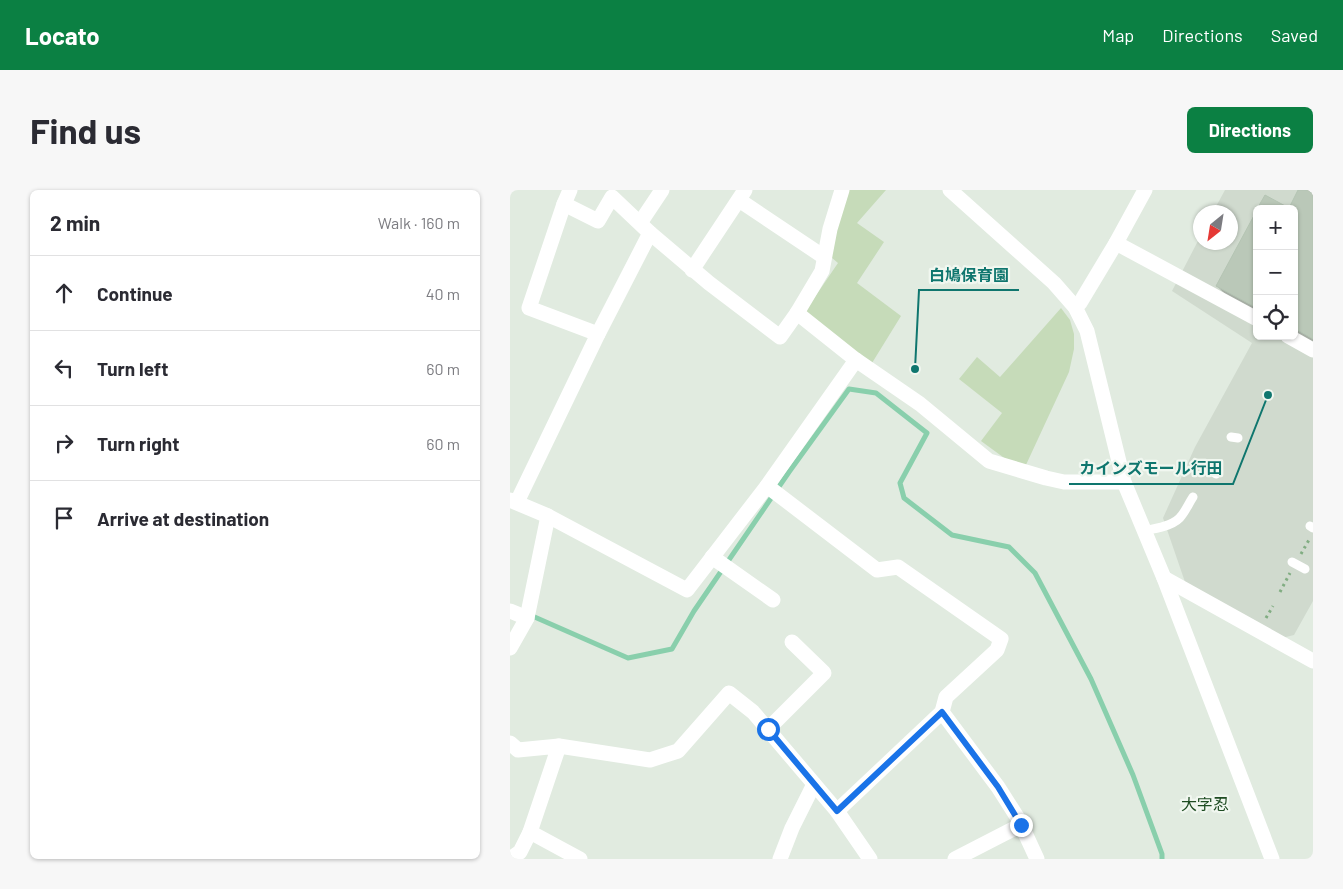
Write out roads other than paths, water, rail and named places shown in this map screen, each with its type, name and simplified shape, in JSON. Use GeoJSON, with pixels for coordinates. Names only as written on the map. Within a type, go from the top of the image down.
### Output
{"type":"FeatureCollection","features":[{"type":"Feature","properties":{"kind":"street"},"geometry":{"type":"LineString","coordinates":[[662,190],[598,334],[513,501],[548,516],[687,590],[767,486],[856,360]]}},
{"type":"Feature","properties":{"kind":"street"},"geometry":{"type":"LineString","coordinates":[[598,334],[529,308],[567,197],[598,221],[615,193],[645,228],[692,270],[780,337],[797,313],[822,270],[830,229],[842,190]]}},
{"type":"Feature","properties":{"kind":"street"},"geometry":{"type":"LineString","coordinates":[[950,190],[1054,283],[1075,308],[1087,331],[1124,482],[1164,578],[1272,859]]}},
{"type":"Feature","properties":{"kind":"street"},"geometry":{"type":"LineString","coordinates":[[1075,308],[1080,303],[1116,243],[1145,190]]}},
{"type":"Feature","properties":{"kind":"street"},"geometry":{"type":"LineString","coordinates":[[692,270],[742,195],[824,257]]}},
{"type":"Feature","properties":{"kind":"street"},"geometry":{"type":"LineString","coordinates":[[1116,243],[1253,317]]}},
{"type":"Feature","properties":{"kind":"street"},"geometry":{"type":"LineString","coordinates":[[797,313],[856,360],[920,404],[989,461],[1064,482],[1124,482]]}},
{"type":"Feature","properties":{"kind":"street"},"geometry":{"type":"LineString","coordinates":[[1295,340],[1313,350]]}},
{"type":"Feature","properties":{"kind":"street"},"geometry":{"type":"LineString","coordinates":[[767,486],[877,570],[898,567],[1001,639],[997,650],[946,697],[942,712],[837,811]]}},
{"type":"Feature","properties":{"kind":"street"},"geometry":{"type":"LineString","coordinates":[[510,648],[527,618],[548,516]]}},
{"type":"Feature","properties":{"kind":"street"},"geometry":{"type":"LineString","coordinates":[[712,557],[773,600]]}},
{"type":"Feature","properties":{"kind":"street"},"geometry":{"type":"LineString","coordinates":[[1164,578],[1313,661]]}},
{"type":"Feature","properties":{"kind":"street"},"geometry":{"type":"LineString","coordinates":[[510,611],[527,618]]}},
{"type":"Feature","properties":{"kind":"street"},"geometry":{"type":"LineString","coordinates":[[768,729],[824,673],[792,642]]}},
{"type":"Feature","properties":{"kind":"street"},"geometry":{"type":"LineString","coordinates":[[510,743],[518,750],[558,746],[650,760],[678,751],[729,693],[753,712],[768,729],[837,811],[870,859]]}},
{"type":"Feature","properties":{"kind":"street"},"geometry":{"type":"LineString","coordinates":[[942,712],[998,787],[1021,825],[1037,859]]}},
{"type":"Feature","properties":{"kind":"street"},"geometry":{"type":"LineString","coordinates":[[510,859],[520,852],[530,832],[558,746]]}},
{"type":"Feature","properties":{"kind":"street"},"geometry":{"type":"LineString","coordinates":[[780,859],[792,828],[814,784]]}},
{"type":"Feature","properties":{"kind":"street"},"geometry":{"type":"LineString","coordinates":[[955,859],[1021,825]]}},
{"type":"Feature","properties":{"kind":"street"},"geometry":{"type":"LineString","coordinates":[[530,832],[580,859]]}},
{"type":"Feature","properties":{"kind":"lane"},"geometry":{"type":"LineString","coordinates":[[1208,469],[1216,474]]}},
{"type":"Feature","properties":{"kind":"lane"},"geometry":{"type":"LineString","coordinates":[[1144,531],[1174,522],[1182,516],[1191,500],[1198,509]]}},
{"type":"Feature","properties":{"kind":"lane"},"geometry":{"type":"LineString","coordinates":[[1294,563],[1305,569]]}},
{"type":"Feature","properties":{"kind":"waterway"},"geometry":{"type":"LineString","coordinates":[[530,615],[628,658],[672,649],[694,611],[789,472],[849,389],[876,393],[927,433],[900,483],[904,498],[952,535],[1009,547],[1035,573],[1091,679],[1133,775],[1162,854],[1162,859]]}},
{"type":"Feature","properties":{"kind":"place","name":"白鳩保育園"},"geometry":{"type":"Point","coordinates":[915,369]}},
{"type":"Feature","properties":{"kind":"place","name":"カインズモール行田"},"geometry":{"type":"Point","coordinates":[1268,395]}},
{"type":"Feature","properties":{"kind":"district","name":"大字忍"},"geometry":{"type":"Point","coordinates":[1205,804]}}]}
